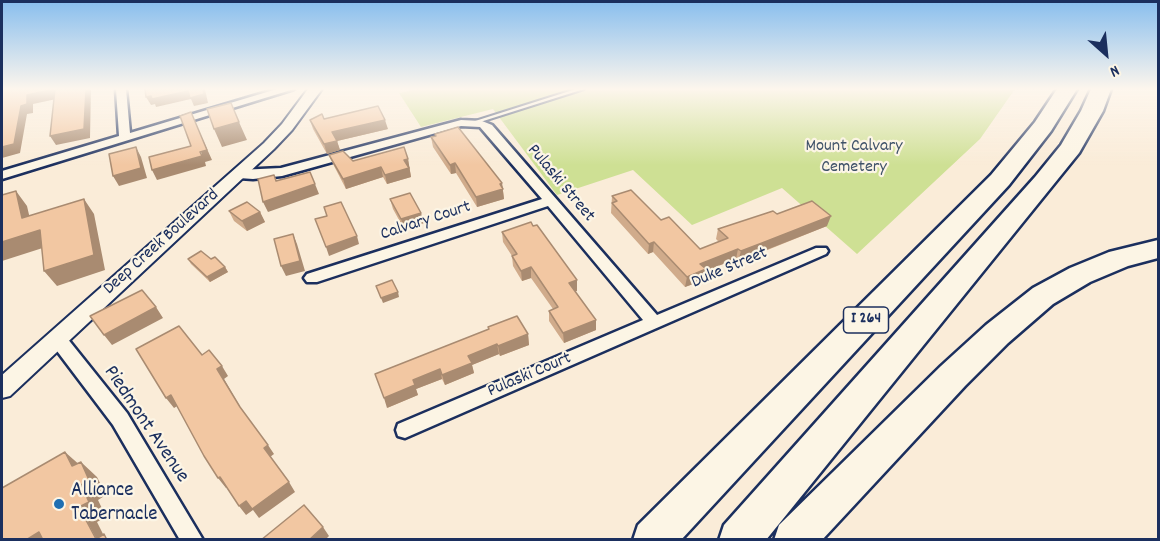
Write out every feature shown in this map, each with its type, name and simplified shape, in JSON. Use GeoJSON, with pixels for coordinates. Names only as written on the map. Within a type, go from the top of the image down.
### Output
{"type":"FeatureCollection","features":[{"type":"Feature","properties":{"kind":"highway","name":"I 264"},"geometry":{"type":"LineString","coordinates":[[653,540],[1000,180],[1038,134],[1051,114]]}},
{"type":"Feature","properties":{"kind":"highway","name":"I 264"},"geometry":{"type":"LineString","coordinates":[[739,540],[1044,182],[1071,148],[1090,114]]}},
{"type":"Feature","properties":{"kind":"highway"},"geometry":{"type":"LineString","coordinates":[[794,540],[997,334],[1043,296],[1080,275],[1119,259],[1158,249]]}},
{"type":"Feature","properties":{"kind":"street"},"geometry":{"type":"LineString","coordinates":[[123,114],[125,139]]}},
{"type":"Feature","properties":{"kind":"street"},"geometry":{"type":"LineString","coordinates":[[2,175],[206,114]]}},
{"type":"Feature","properties":{"kind":"street","name":"Deep Creek Boulevard"},"geometry":{"type":"LineString","coordinates":[[2,389],[239,174],[287,127],[296,114]]}},
{"type":"Feature","properties":{"kind":"street"},"geometry":{"type":"LineString","coordinates":[[239,174],[282,172],[461,123],[475,122]]}},
{"type":"Feature","properties":{"kind":"street","name":"Pulaski Street"},"geometry":{"type":"LineString","coordinates":[[475,122],[488,127],[654,322]]}},
{"type":"Feature","properties":{"kind":"street","name":"Calvary Court"},"geometry":{"type":"LineString","coordinates":[[312,279],[551,201]]}},
{"type":"Feature","properties":{"kind":"street","name":"Duke Street"},"geometry":{"type":"LineString","coordinates":[[654,322],[821,251]]}},
{"type":"Feature","properties":{"kind":"street","name":"Pulaski Court"},"geometry":{"type":"LineString","coordinates":[[405,430],[654,322]]}},
{"type":"Feature","properties":{"kind":"street","name":"Piedmont Avenue"},"geometry":{"type":"LineString","coordinates":[[57,338],[120,419],[192,540]]}},
{"type":"Feature","properties":{"kind":"lane"},"geometry":{"type":"LineString","coordinates":[[475,122],[500,114]]}},
{"type":"Feature","properties":{"kind":"green space","name":"Mount Calvary Cemetery"},"geometry":{"type":"Polygon","coordinates":[[[413,114],[472,114],[421,127],[413,114]]]}},
{"type":"Feature","properties":{"kind":"green space","name":"Mount Calvary Cemetery"},"geometry":{"type":"Polygon","coordinates":[[[497,114],[997,114],[980,139],[857,254],[782,188],[692,225],[633,170],[557,195],[497,114]]]}},
{"type":"Feature","properties":{"kind":"building"},"geometry":{"type":"Polygon","coordinates":[[[2,114],[19,114],[14,144],[2,147],[2,114]]]}},
{"type":"Feature","properties":{"kind":"building"},"geometry":{"type":"Polygon","coordinates":[[[52,114],[85,114],[84,129],[50,136],[52,114]]]}},
{"type":"Feature","properties":{"kind":"building"},"geometry":{"type":"Polygon","coordinates":[[[192,114],[207,150],[200,152],[202,156],[152,170],[149,157],[191,146],[180,116],[192,114]]]}},
{"type":"Feature","properties":{"kind":"building"},"geometry":{"type":"Polygon","coordinates":[[[209,114],[236,114],[239,122],[214,129],[209,114]]]}},
{"type":"Feature","properties":{"kind":"building"},"geometry":{"type":"Polygon","coordinates":[[[322,114],[324,119],[344,114],[382,114],[385,120],[332,132],[337,141],[324,144],[310,120],[322,114]]]}},
{"type":"Feature","properties":{"kind":"building"},"geometry":{"type":"Polygon","coordinates":[[[458,127],[502,183],[500,184],[503,189],[476,197],[455,163],[450,165],[431,137],[458,127]]]}},
{"type":"Feature","properties":{"kind":"building"},"geometry":{"type":"Polygon","coordinates":[[[136,147],[141,168],[113,176],[109,154],[136,147]]]}},
{"type":"Feature","properties":{"kind":"building"},"geometry":{"type":"Polygon","coordinates":[[[404,147],[408,159],[404,160],[409,168],[385,175],[381,167],[343,179],[329,155],[343,151],[353,161],[404,147]]]}},
{"type":"Feature","properties":{"kind":"building"},"geometry":{"type":"Polygon","coordinates":[[[310,172],[315,184],[263,202],[258,179],[274,175],[276,181],[310,172]]]}},
{"type":"Feature","properties":{"kind":"building"},"geometry":{"type":"Polygon","coordinates":[[[631,190],[661,220],[669,217],[700,249],[728,238],[718,229],[773,211],[777,214],[812,201],[831,216],[741,251],[738,249],[700,264],[706,269],[687,277],[654,242],[649,244],[612,203],[617,201],[612,196],[631,190]]]}},
{"type":"Feature","properties":{"kind":"building"},"geometry":{"type":"Polygon","coordinates":[[[16,191],[22,218],[84,199],[94,255],[44,271],[40,230],[2,242],[2,195],[16,191]]]}},
{"type":"Feature","properties":{"kind":"building"},"geometry":{"type":"Polygon","coordinates":[[[410,193],[421,213],[401,219],[390,199],[410,193]]]}},
{"type":"Feature","properties":{"kind":"building"},"geometry":{"type":"Polygon","coordinates":[[[247,202],[260,212],[242,221],[229,211],[247,202]]]}},
{"type":"Feature","properties":{"kind":"building"},"geometry":{"type":"Polygon","coordinates":[[[341,202],[357,236],[326,247],[315,219],[327,216],[324,207],[341,202]]]}},
{"type":"Feature","properties":{"kind":"building"},"geometry":{"type":"Polygon","coordinates":[[[531,222],[533,226],[537,225],[577,280],[569,283],[596,320],[563,333],[549,311],[558,307],[531,267],[521,271],[512,256],[517,254],[502,232],[531,222]]]}},
{"type":"Feature","properties":{"kind":"building"},"geometry":{"type":"Polygon","coordinates":[[[293,234],[300,261],[281,266],[274,239],[293,234]]]}},
{"type":"Feature","properties":{"kind":"building"},"geometry":{"type":"Polygon","coordinates":[[[201,251],[211,259],[215,257],[225,267],[207,277],[188,259],[201,251]]]}},
{"type":"Feature","properties":{"kind":"building"},"geometry":{"type":"Polygon","coordinates":[[[392,280],[398,292],[381,298],[376,286],[392,280]]]}},
{"type":"Feature","properties":{"kind":"building"},"geometry":{"type":"Polygon","coordinates":[[[142,290],[156,307],[104,335],[90,316],[142,290]]]}},
{"type":"Feature","properties":{"kind":"building"},"geometry":{"type":"Polygon","coordinates":[[[517,316],[528,334],[468,356],[472,363],[442,375],[440,369],[413,380],[415,385],[384,398],[375,374],[517,316]]]}},
{"type":"Feature","properties":{"kind":"building"},"geometry":{"type":"Polygon","coordinates":[[[179,326],[202,355],[209,350],[222,366],[217,369],[240,407],[268,445],[264,448],[289,482],[252,509],[246,501],[239,506],[220,477],[218,478],[171,395],[166,398],[136,349],[179,326]]]}},
{"type":"Feature","properties":{"kind":"building","name":"Alliance Tabernacle"},"geometry":{"type":"Polygon","coordinates":[[[65,452],[72,466],[81,462],[89,480],[81,485],[89,502],[79,507],[96,539],[104,534],[107,540],[43,540],[39,532],[26,540],[2,540],[2,488],[65,452]]]}},
{"type":"Feature","properties":{"kind":"building"},"geometry":{"type":"Polygon","coordinates":[[[304,505],[323,527],[309,540],[261,540],[304,505]]]}},
{"type":"Feature","properties":{"kind":"place","name":"Alliance Tabernacle"},"geometry":{"type":"Point","coordinates":[59,504]}}]}
